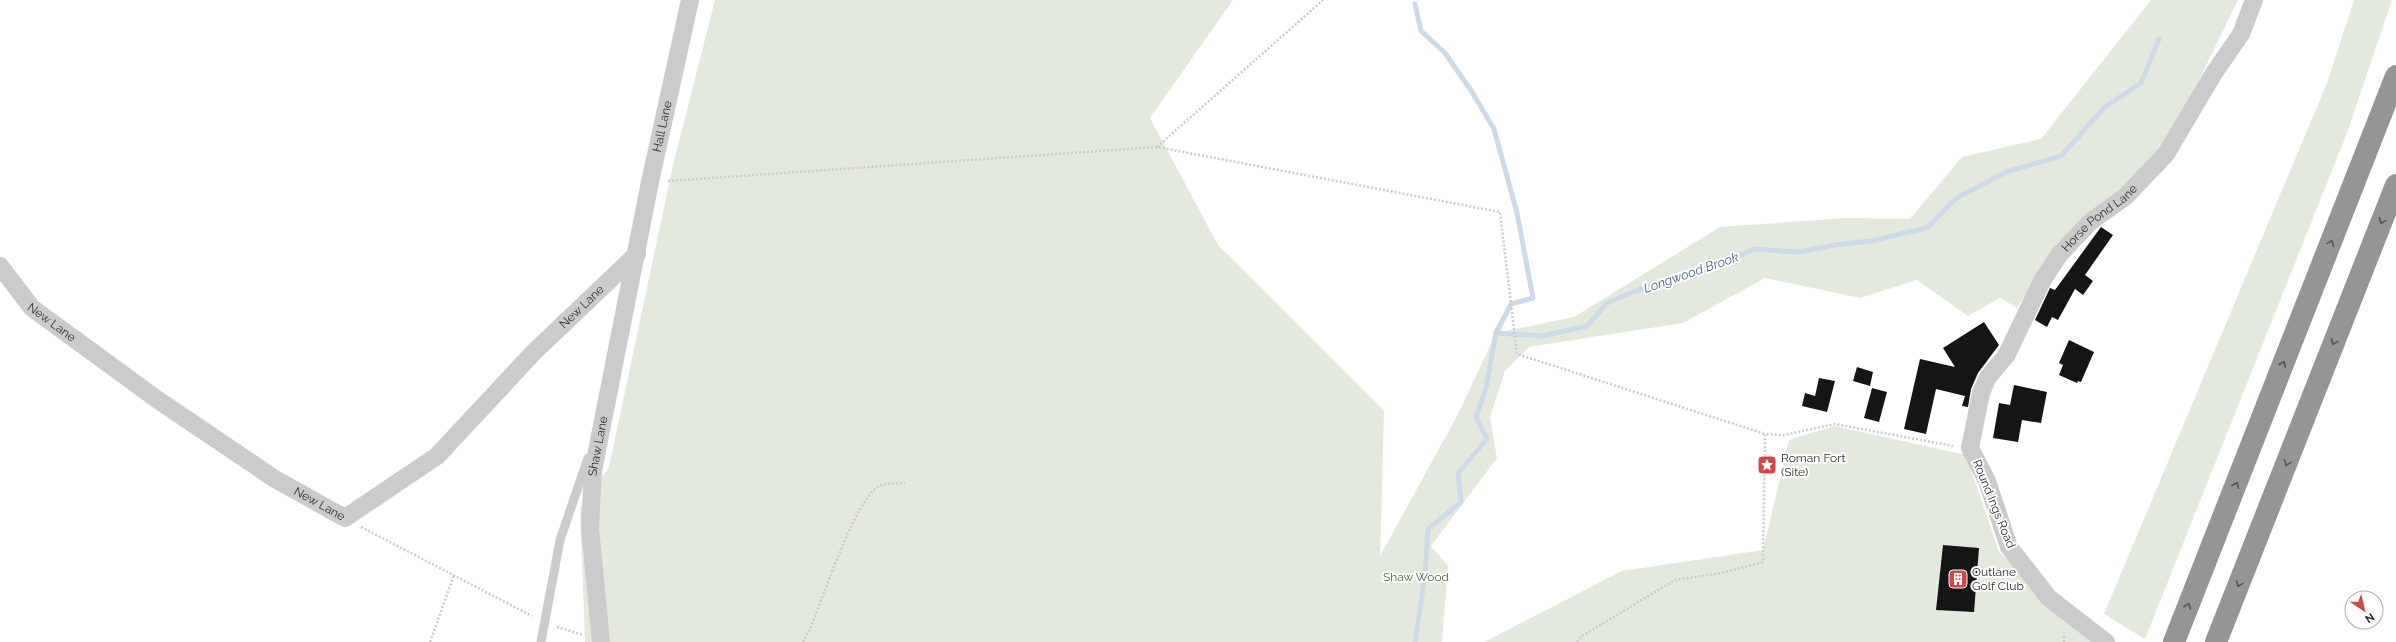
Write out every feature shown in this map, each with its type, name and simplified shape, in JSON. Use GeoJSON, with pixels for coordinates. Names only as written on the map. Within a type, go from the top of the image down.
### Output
{"type":"FeatureCollection","features":[{"type":"Feature","properties":{"kind":"highway"},"geometry":{"type":"LineString","coordinates":[[2174,642],[2396,76]]}},
{"type":"Feature","properties":{"kind":"highway"},"geometry":{"type":"LineString","coordinates":[[2216,642],[2396,185]]}},
{"type":"Feature","properties":{"kind":"street","name":"Hall Lane"},"geometry":{"type":"LineString","coordinates":[[637,254],[650,182],[690,0]]}},
{"type":"Feature","properties":{"kind":"street","name":"Horse Pond Lane"},"geometry":{"type":"LineString","coordinates":[[1970,448],[1983,386],[1988,377],[2006,356],[2042,281],[2060,255],[2090,222],[2125,197],[2166,154],[2214,73],[2241,34],[2254,0]]}},
{"type":"Feature","properties":{"kind":"street","name":"Shaw Lane"},"geometry":{"type":"LineString","coordinates":[[601,642],[590,528],[593,471],[601,424],[637,254]]}},
{"type":"Feature","properties":{"kind":"street","name":"New Lane"},"geometry":{"type":"LineString","coordinates":[[0,266],[32,308],[38,313],[158,400],[275,479],[345,518],[437,456],[534,353],[637,254]]}},
{"type":"Feature","properties":{"kind":"street","name":"Round Ings Road"},"geometry":{"type":"LineString","coordinates":[[1970,448],[1987,481],[2009,547],[2049,598],[2106,642]]}},
{"type":"Feature","properties":{"kind":"lane"},"geometry":{"type":"LineString","coordinates":[[541,642],[560,540],[572,501],[601,424]]}},
{"type":"Feature","properties":{"kind":"path"},"geometry":{"type":"LineString","coordinates":[[1156,147],[1324,0]]}},
{"type":"Feature","properties":{"kind":"path"},"geometry":{"type":"LineString","coordinates":[[650,182],[1156,147],[1500,212],[1517,354],[1765,434],[1784,435],[1835,424],[1970,448]]}},
{"type":"Feature","properties":{"kind":"path"},"geometry":{"type":"LineString","coordinates":[[1577,642],[1582,636],[1675,580],[1722,573],[1763,562],[1765,434]]}},
{"type":"Feature","properties":{"kind":"path"},"geometry":{"type":"LineString","coordinates":[[803,642],[810,629],[851,525],[867,496],[879,486],[905,483]]}},
{"type":"Feature","properties":{"kind":"path"},"geometry":{"type":"LineString","coordinates":[[345,518],[544,622],[601,642]]}},
{"type":"Feature","properties":{"kind":"path"},"geometry":{"type":"LineString","coordinates":[[430,642],[454,575]]}},
{"type":"Feature","properties":{"kind":"green space","name":"Shaw Wood"},"geometry":{"type":"Polygon","coordinates":[[[715,0],[1233,0],[1150,118],[1218,245],[1384,411],[1380,556],[1458,414],[1496,333],[1574,317],[1720,227],[1845,218],[1910,219],[1962,157],[2041,139],[2151,0],[2238,0],[2166,148],[2055,249],[2017,308],[2000,298],[1968,316],[1917,280],[1860,298],[1765,278],[1683,323],[1529,347],[1505,371],[1490,417],[1497,458],[1431,546],[1448,566],[1442,642],[585,642],[580,508],[609,467],[673,165],[715,0]]]}},
{"type":"Feature","properties":{"kind":"green space"},"geometry":{"type":"Polygon","coordinates":[[[2354,0],[2392,0],[2347,133],[2145,639],[2104,614],[2327,83],[2354,0]]]}},
{"type":"Feature","properties":{"kind":"green space","name":"Outlane Golf Club"},"geometry":{"type":"Polygon","coordinates":[[[1834,426],[1966,455],[1999,552],[2102,642],[1484,642],[1622,571],[1763,550],[1789,440],[1834,426]]]}},
{"type":"Feature","properties":{"kind":"building"},"geometry":{"type":"Polygon","coordinates":[[[2101,227],[2113,235],[2085,275],[2093,281],[2083,295],[2075,289],[2058,320],[2052,317],[2047,327],[2035,320],[2050,288],[2055,290],[2101,227]]]}},
{"type":"Feature","properties":{"kind":"building"},"geometry":{"type":"Polygon","coordinates":[[[1984,322],[1999,345],[1978,373],[1971,389],[1968,407],[1962,406],[1965,396],[1936,389],[1926,434],[1904,429],[1920,359],[1955,367],[1943,348],[1984,322]]]}},
{"type":"Feature","properties":{"kind":"building"},"geometry":{"type":"Polygon","coordinates":[[[2069,340],[2094,352],[2081,382],[2078,381],[2077,383],[2059,375],[2063,365],[2059,363],[2069,340]]]}},
{"type":"Feature","properties":{"kind":"building"},"geometry":{"type":"Polygon","coordinates":[[[1857,367],[1873,372],[1870,386],[1853,381],[1857,367]]]}},
{"type":"Feature","properties":{"kind":"building"},"geometry":{"type":"Polygon","coordinates":[[[1819,378],[1835,381],[1827,412],[1802,406],[1805,393],[1815,396],[1819,378]]]}},
{"type":"Feature","properties":{"kind":"building"},"geometry":{"type":"Polygon","coordinates":[[[2014,385],[2047,392],[2041,423],[2022,420],[2018,442],[1993,438],[1999,403],[2010,405],[2014,385]]]}},
{"type":"Feature","properties":{"kind":"building"},"geometry":{"type":"Polygon","coordinates":[[[1872,388],[1887,392],[1879,422],[1864,418],[1872,388]]]}},
{"type":"Feature","properties":{"kind":"building","name":"Outlane Golf Club"},"geometry":{"type":"Polygon","coordinates":[[[1943,545],[1979,548],[1974,612],[1936,610],[1943,545]]]}},
{"type":"Feature","properties":{"kind":"waterway"},"geometry":{"type":"LineString","coordinates":[[1415,4],[1421,31],[1445,53],[1472,92],[1494,129],[1517,213],[1533,298],[1511,304],[1496,333]]}},
{"type":"Feature","properties":{"kind":"waterway","name":"Longwood Brook"},"geometry":{"type":"LineString","coordinates":[[1415,642],[1425,575],[1428,529],[1461,502],[1458,473],[1487,439],[1476,417],[1486,388],[1496,333],[1542,336],[1587,326],[1607,303],[1638,290],[1728,262],[1753,249],[1799,252],[1834,245],[1870,241],[1927,228],[1955,199],[2006,172],[2061,156],[2105,107],[2141,83],[2159,39]]}},
{"type":"Feature","properties":{"kind":"place","name":"Roman Fort (Site)"},"geometry":{"type":"Point","coordinates":[1767,465]}},
{"type":"Feature","properties":{"kind":"place","name":"Outlane Golf Club"},"geometry":{"type":"Point","coordinates":[1958,579]}}]}
